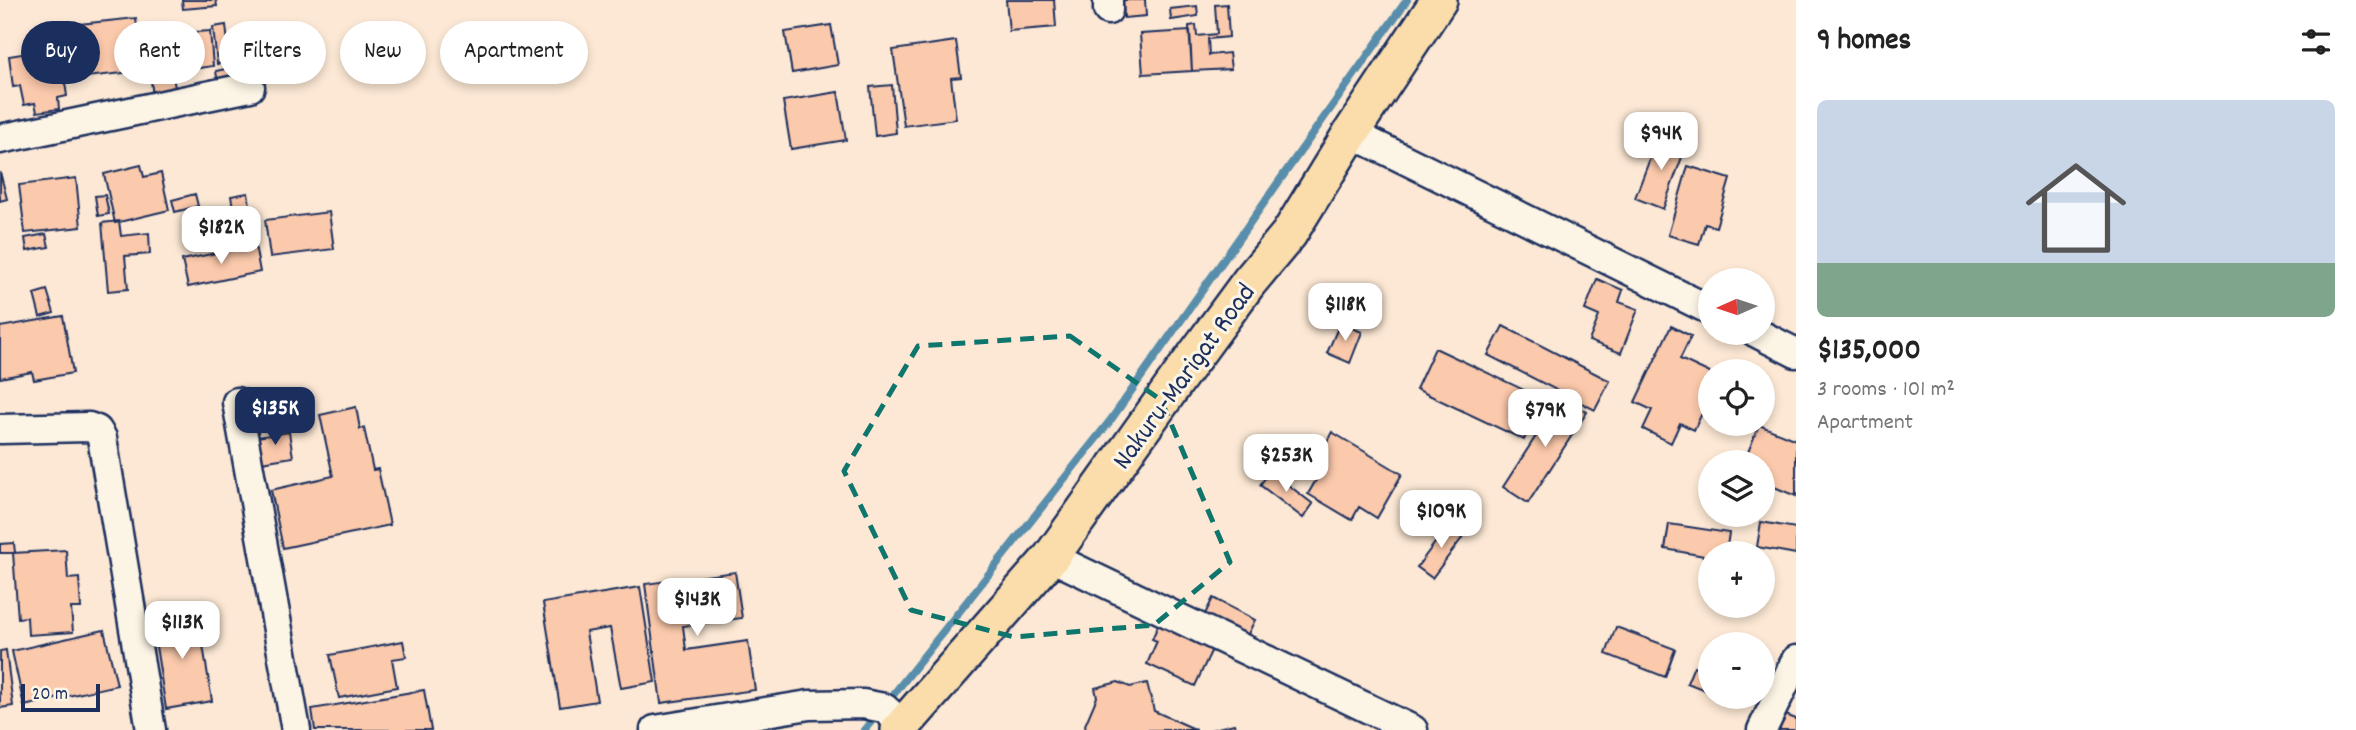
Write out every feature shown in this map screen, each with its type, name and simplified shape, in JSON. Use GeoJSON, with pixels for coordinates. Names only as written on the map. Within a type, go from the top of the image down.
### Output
{"type":"FeatureCollection","features":[{"type":"Feature","properties":{"kind":"main road","name":"Nakuru-Marigat Road"},"geometry":{"type":"LineString","coordinates":[[901,728],[1051,557],[1249,282],[1289,234],[1351,133],[1439,0]]}},
{"type":"Feature","properties":{"kind":"street"},"geometry":{"type":"LineString","coordinates":[[0,139],[250,87]]}},
{"type":"Feature","properties":{"kind":"street"},"geometry":{"type":"LineString","coordinates":[[1351,133],[1698,304]]}},
{"type":"Feature","properties":{"kind":"street"},"geometry":{"type":"LineString","coordinates":[[1775,342],[1796,353]]}},
{"type":"Feature","properties":{"kind":"street"},"geometry":{"type":"LineString","coordinates":[[237,402],[296,730]]}},
{"type":"Feature","properties":{"kind":"street"},"geometry":{"type":"LineString","coordinates":[[0,429],[89,427],[97,430],[102,438],[151,730]]}},
{"type":"Feature","properties":{"kind":"street"},"geometry":{"type":"LineString","coordinates":[[1051,557],[1413,730]]}},
{"type":"Feature","properties":{"kind":"street"},"geometry":{"type":"LineString","coordinates":[[1762,730],[1796,660]]}},
{"type":"Feature","properties":{"kind":"street"},"geometry":{"type":"LineString","coordinates":[[655,730],[809,705],[863,704],[884,708],[901,728]]}},
{"type":"Feature","properties":{"kind":"highlighted area"},"geometry":{"type":"Polygon","coordinates":[[[1070,336],[1161,400],[1230,562],[1154,625],[1014,637],[911,610],[844,471],[918,346],[1070,336]]]}},
{"type":"Feature","properties":{"kind":"building"},"geometry":{"type":"Polygon","coordinates":[[[182,0],[216,0],[217,6],[183,9],[182,0]]]}},
{"type":"Feature","properties":{"kind":"building"},"geometry":{"type":"Polygon","coordinates":[[[1006,0],[1054,0],[1056,27],[1009,31],[1006,0]]]}},
{"type":"Feature","properties":{"kind":"building"},"geometry":{"type":"Polygon","coordinates":[[[1123,0],[1145,0],[1146,16],[1124,18],[1123,0]]]}},
{"type":"Feature","properties":{"kind":"building"},"geometry":{"type":"Polygon","coordinates":[[[1227,4],[1229,37],[1208,39],[1209,55],[1229,53],[1231,69],[1192,71],[1189,26],[1196,25],[1197,36],[1217,34],[1215,5],[1227,4]]]}},
{"type":"Feature","properties":{"kind":"building"},"geometry":{"type":"Polygon","coordinates":[[[1197,6],[1198,16],[1171,20],[1170,9],[1197,6]]]}},
{"type":"Feature","properties":{"kind":"building"},"geometry":{"type":"Polygon","coordinates":[[[136,18],[136,21],[114,21],[114,74],[100,76],[100,22],[136,18]]]}},
{"type":"Feature","properties":{"kind":"building"},"geometry":{"type":"Polygon","coordinates":[[[831,25],[838,65],[792,73],[785,32],[831,25]]]}},
{"type":"Feature","properties":{"kind":"building"},"geometry":{"type":"Polygon","coordinates":[[[219,26],[217,64],[213,27],[219,26]]]}},
{"type":"Feature","properties":{"kind":"building"},"geometry":{"type":"Polygon","coordinates":[[[205,31],[210,31],[213,66],[205,67],[205,31]]]}},
{"type":"Feature","properties":{"kind":"building"},"geometry":{"type":"Polygon","coordinates":[[[1190,31],[1192,71],[1143,74],[1140,34],[1190,31]]]}},
{"type":"Feature","properties":{"kind":"building"},"geometry":{"type":"Polygon","coordinates":[[[956,41],[961,77],[951,78],[956,119],[904,126],[893,50],[956,41]]]}},
{"type":"Feature","properties":{"kind":"building"},"geometry":{"type":"Polygon","coordinates":[[[21,54],[21,84],[65,84],[67,96],[58,98],[59,109],[37,112],[35,103],[24,105],[20,86],[13,87],[9,56],[21,54]]]}},
{"type":"Feature","properties":{"kind":"building"},"geometry":{"type":"Polygon","coordinates":[[[151,84],[174,84],[176,93],[153,96],[151,84]]]}},
{"type":"Feature","properties":{"kind":"building"},"geometry":{"type":"Polygon","coordinates":[[[892,85],[896,133],[875,136],[870,87],[892,85]]]}},
{"type":"Feature","properties":{"kind":"building"},"geometry":{"type":"Polygon","coordinates":[[[838,92],[846,140],[791,149],[783,101],[838,92]]]}},
{"type":"Feature","properties":{"kind":"building"},"geometry":{"type":"Polygon","coordinates":[[[1659,135],[1686,146],[1663,209],[1635,198],[1659,135]]]}},
{"type":"Feature","properties":{"kind":"building"},"geometry":{"type":"Polygon","coordinates":[[[141,165],[144,177],[161,173],[169,210],[115,223],[104,174],[141,165]]]}},
{"type":"Feature","properties":{"kind":"building"},"geometry":{"type":"Polygon","coordinates":[[[1688,166],[1730,179],[1716,227],[1705,224],[1699,244],[1668,235],[1688,166]]]}},
{"type":"Feature","properties":{"kind":"building"},"geometry":{"type":"Polygon","coordinates":[[[0,172],[7,199],[0,201],[0,172]]]}},
{"type":"Feature","properties":{"kind":"building"},"geometry":{"type":"Polygon","coordinates":[[[76,178],[81,227],[25,233],[19,185],[76,178]]]}},
{"type":"Feature","properties":{"kind":"building"},"geometry":{"type":"Polygon","coordinates":[[[248,193],[255,235],[238,237],[231,196],[248,193]]]}},
{"type":"Feature","properties":{"kind":"building"},"geometry":{"type":"Polygon","coordinates":[[[195,194],[198,206],[175,212],[172,200],[195,194]]]}},
{"type":"Feature","properties":{"kind":"building"},"geometry":{"type":"Polygon","coordinates":[[[105,195],[109,214],[98,216],[95,196],[105,195]]]}},
{"type":"Feature","properties":{"kind":"building"},"geometry":{"type":"Polygon","coordinates":[[[329,212],[334,249],[270,257],[265,220],[329,212]]]}},
{"type":"Feature","properties":{"kind":"building"},"geometry":{"type":"Polygon","coordinates":[[[119,221],[121,236],[149,233],[150,254],[125,256],[128,289],[108,291],[102,223],[119,221]]]}},
{"type":"Feature","properties":{"kind":"building"},"geometry":{"type":"Polygon","coordinates":[[[46,234],[49,247],[27,251],[25,238],[46,234]]]}},
{"type":"Feature","properties":{"kind":"building"},"geometry":{"type":"Polygon","coordinates":[[[255,245],[260,272],[188,287],[182,260],[255,245]]]}},
{"type":"Feature","properties":{"kind":"building"},"geometry":{"type":"Polygon","coordinates":[[[1597,279],[1623,290],[1619,302],[1638,309],[1621,353],[1589,341],[1599,316],[1585,310],[1597,279]]]}},
{"type":"Feature","properties":{"kind":"building"},"geometry":{"type":"Polygon","coordinates":[[[47,290],[54,313],[40,317],[34,294],[47,290]]]}},
{"type":"Feature","properties":{"kind":"building"},"geometry":{"type":"Polygon","coordinates":[[[63,316],[73,373],[34,380],[32,372],[0,378],[0,327],[63,316]]]}},
{"type":"Feature","properties":{"kind":"building"},"geometry":{"type":"Polygon","coordinates":[[[1340,323],[1362,332],[1350,363],[1327,353],[1340,323]]]}},
{"type":"Feature","properties":{"kind":"building"},"geometry":{"type":"Polygon","coordinates":[[[1503,326],[1610,381],[1595,410],[1488,355],[1503,326]]]}},
{"type":"Feature","properties":{"kind":"building"},"geometry":{"type":"Polygon","coordinates":[[[1671,326],[1691,336],[1680,359],[1698,367],[1698,422],[1694,430],[1680,423],[1671,443],[1643,429],[1652,410],[1635,402],[1671,326]]]}},
{"type":"Feature","properties":{"kind":"building"},"geometry":{"type":"Polygon","coordinates":[[[1435,348],[1543,399],[1524,440],[1416,389],[1435,348]]]}},
{"type":"Feature","properties":{"kind":"building"},"geometry":{"type":"Polygon","coordinates":[[[1562,396],[1587,412],[1528,503],[1503,487],[1562,396]]]}},
{"type":"Feature","properties":{"kind":"building"},"geometry":{"type":"Polygon","coordinates":[[[356,407],[360,429],[364,428],[373,470],[378,469],[390,525],[283,548],[271,490],[333,476],[320,415],[356,407]]]}},
{"type":"Feature","properties":{"kind":"building"},"geometry":{"type":"Polygon","coordinates":[[[1775,431],[1796,440],[1796,496],[1775,487],[1775,450],[1749,450],[1755,436],[1775,436],[1775,431]]]}},
{"type":"Feature","properties":{"kind":"building"},"geometry":{"type":"Polygon","coordinates":[[[289,432],[293,457],[261,462],[257,437],[289,432]]]}},
{"type":"Feature","properties":{"kind":"building"},"geometry":{"type":"Polygon","coordinates":[[[1332,432],[1402,474],[1377,518],[1359,507],[1352,520],[1308,494],[1327,461],[1319,456],[1332,432]]]}},
{"type":"Feature","properties":{"kind":"building"},"geometry":{"type":"Polygon","coordinates":[[[1270,471],[1313,504],[1303,518],[1260,485],[1270,471]]]}},
{"type":"Feature","properties":{"kind":"building"},"geometry":{"type":"Polygon","coordinates":[[[1450,523],[1465,534],[1432,578],[1417,567],[1450,523]]]}},
{"type":"Feature","properties":{"kind":"building"},"geometry":{"type":"Polygon","coordinates":[[[1669,524],[1729,533],[1728,541],[1698,541],[1698,555],[1665,549],[1669,524]]]}},
{"type":"Feature","properties":{"kind":"building"},"geometry":{"type":"Polygon","coordinates":[[[1775,524],[1796,528],[1796,554],[1775,550],[1775,541],[1758,541],[1760,527],[1775,527],[1775,524]]]}},
{"type":"Feature","properties":{"kind":"building"},"geometry":{"type":"Polygon","coordinates":[[[14,543],[15,553],[0,553],[0,544],[14,543]]]}},
{"type":"Feature","properties":{"kind":"building"},"geometry":{"type":"Polygon","coordinates":[[[66,550],[68,579],[79,578],[81,608],[71,608],[73,632],[28,635],[27,617],[18,618],[13,553],[66,550]]]}},
{"type":"Feature","properties":{"kind":"building"},"geometry":{"type":"Polygon","coordinates":[[[735,572],[742,618],[683,626],[686,650],[748,641],[755,690],[661,703],[645,584],[735,572]]]}},
{"type":"Feature","properties":{"kind":"building"},"geometry":{"type":"Polygon","coordinates":[[[640,587],[655,682],[621,688],[610,628],[586,632],[597,701],[560,707],[543,603],[640,587]]]}},
{"type":"Feature","properties":{"kind":"building"},"geometry":{"type":"Polygon","coordinates":[[[1213,598],[1255,620],[1246,638],[1204,616],[1213,598]]]}},
{"type":"Feature","properties":{"kind":"building"},"geometry":{"type":"Polygon","coordinates":[[[198,614],[212,701],[166,709],[152,621],[198,614]]]}},
{"type":"Feature","properties":{"kind":"building"},"geometry":{"type":"Polygon","coordinates":[[[1160,621],[1214,645],[1195,686],[1147,664],[1157,641],[1152,639],[1160,621]]]}},
{"type":"Feature","properties":{"kind":"building"},"geometry":{"type":"Polygon","coordinates":[[[1616,627],[1675,649],[1665,677],[1606,654],[1616,627]]]}},
{"type":"Feature","properties":{"kind":"building"},"geometry":{"type":"Polygon","coordinates":[[[104,630],[117,685],[24,706],[12,651],[104,630]]]}},
{"type":"Feature","properties":{"kind":"building"},"geometry":{"type":"Polygon","coordinates":[[[403,641],[406,657],[392,659],[397,687],[339,698],[330,655],[403,641]]]}},
{"type":"Feature","properties":{"kind":"building"},"geometry":{"type":"Polygon","coordinates":[[[6,650],[13,706],[0,708],[0,651],[6,650]]]}},
{"type":"Feature","properties":{"kind":"building"},"geometry":{"type":"Polygon","coordinates":[[[1694,666],[1698,668],[1698,687],[1687,683],[1694,666]]]}},
{"type":"Feature","properties":{"kind":"building"},"geometry":{"type":"Polygon","coordinates":[[[1118,682],[1130,687],[1147,683],[1154,711],[1197,730],[1086,730],[1085,725],[1097,697],[1095,688],[1118,682]]]}},
{"type":"Feature","properties":{"kind":"building"},"geometry":{"type":"Polygon","coordinates":[[[424,690],[431,730],[315,730],[312,709],[424,690]]]}},
{"type":"Feature","properties":{"kind":"building"},"geometry":{"type":"Polygon","coordinates":[[[1783,714],[1796,719],[1796,730],[1777,730],[1783,714]]]}},
{"type":"Feature","properties":{"kind":"building"},"geometry":{"type":"Polygon","coordinates":[[[1234,724],[1236,730],[1210,730],[1234,724]]]}},
{"type":"Feature","properties":{"kind":"waterway"},"geometry":{"type":"LineString","coordinates":[[893,695],[1110,421],[1407,0]]}},
{"type":"Feature","properties":{"kind":"waterway"},"geometry":{"type":"LineString","coordinates":[[864,730],[876,716]]}}]}
